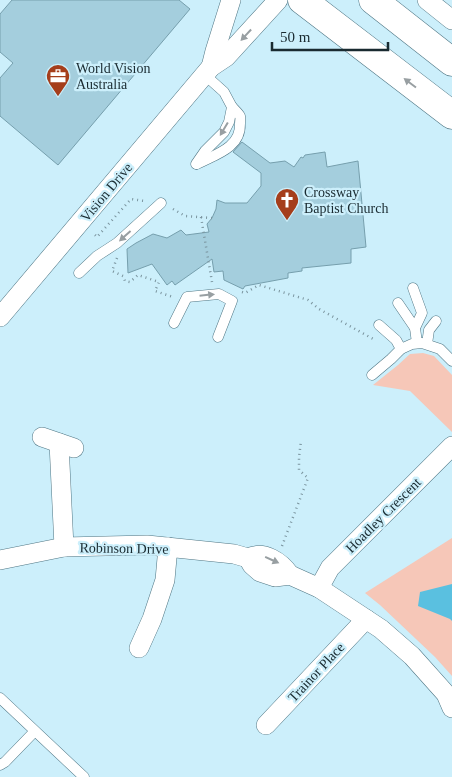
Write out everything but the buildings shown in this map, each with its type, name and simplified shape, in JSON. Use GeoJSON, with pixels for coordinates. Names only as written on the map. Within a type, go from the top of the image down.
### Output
{"type":"FeatureCollection","features":[{"type":"Feature","properties":{"kind":"highway"},"geometry":{"type":"LineString","coordinates":[[302,0],[452,115]]}},
{"type":"Feature","properties":{"kind":"highway"},"geometry":{"type":"LineString","coordinates":[[373,0],[452,62]]}},
{"type":"Feature","properties":{"kind":"street","name":"Vision Drive"},"geometry":{"type":"LineString","coordinates":[[208,71],[231,0]]}},
{"type":"Feature","properties":{"kind":"street","name":"Vision Drive"},"geometry":{"type":"LineString","coordinates":[[0,316],[208,71],[226,57],[278,0]]}},
{"type":"Feature","properties":{"kind":"street"},"geometry":{"type":"LineString","coordinates":[[427,0],[452,20]]}},
{"type":"Feature","properties":{"kind":"street"},"geometry":{"type":"LineString","coordinates":[[58,443],[64,547]]}},
{"type":"Feature","properties":{"kind":"street","name":"Hoadley Crescent"},"geometry":{"type":"LineString","coordinates":[[319,588],[330,568],[452,446]]}},
{"type":"Feature","properties":{"kind":"street","name":"Robinson Drive"},"geometry":{"type":"LineString","coordinates":[[0,560],[64,547],[147,545],[234,554],[248,558],[254,555],[262,556],[276,561],[284,566],[290,575],[319,588],[380,628],[412,656],[446,694],[452,708]]}},
{"type":"Feature","properties":{"kind":"street"},"geometry":{"type":"LineString","coordinates":[[139,648],[152,619],[165,580],[168,548]]}},
{"type":"Feature","properties":{"kind":"street","name":"Trainor Place"},"geometry":{"type":"LineString","coordinates":[[267,725],[366,620]]}},
{"type":"Feature","properties":{"kind":"lane"},"geometry":{"type":"LineString","coordinates":[[196,164],[204,151],[224,132],[229,122],[232,107],[224,92],[208,71]]}},
{"type":"Feature","properties":{"kind":"lane"},"geometry":{"type":"LineString","coordinates":[[80,273],[97,256],[117,243],[162,203]]}},
{"type":"Feature","properties":{"kind":"lane"},"geometry":{"type":"LineString","coordinates":[[413,288],[422,313],[415,328]]}},
{"type":"Feature","properties":{"kind":"lane"},"geometry":{"type":"LineString","coordinates":[[174,322],[187,297],[219,294],[232,301],[218,337]]}},
{"type":"Feature","properties":{"kind":"lane"},"geometry":{"type":"LineString","coordinates":[[398,303],[415,328],[422,344]]}},
{"type":"Feature","properties":{"kind":"lane"},"geometry":{"type":"LineString","coordinates":[[422,344],[436,321]]}},
{"type":"Feature","properties":{"kind":"lane"},"geometry":{"type":"LineString","coordinates":[[379,324],[396,340],[401,349]]}},
{"type":"Feature","properties":{"kind":"lane"},"geometry":{"type":"LineString","coordinates":[[372,375],[401,349],[412,344],[440,348],[452,361]]}},
{"type":"Feature","properties":{"kind":"lane"},"geometry":{"type":"LineString","coordinates":[[0,698],[84,777]]}},
{"type":"Feature","properties":{"kind":"lane"},"geometry":{"type":"LineString","coordinates":[[0,765],[34,732]]}},
{"type":"Feature","properties":{"kind":"path"},"geometry":{"type":"LineString","coordinates":[[201,217],[212,284]]}},
{"type":"Feature","properties":{"kind":"path"},"geometry":{"type":"LineString","coordinates":[[118,255],[112,271],[123,276],[124,281],[130,282],[138,275],[159,282],[155,291],[173,298],[177,293]]}},
{"type":"Feature","properties":{"kind":"path"},"geometry":{"type":"LineString","coordinates":[[238,290],[245,293],[259,285],[308,300],[319,309],[343,322]]}},
{"type":"Feature","properties":{"kind":"path"},"geometry":{"type":"LineString","coordinates":[[279,554],[308,478],[299,470],[301,441]]}},
{"type":"Feature","properties":{"kind":"shaded area"},"geometry":{"type":"Polygon","coordinates":[[[423,353],[434,356],[452,375],[452,432],[410,391],[373,385],[410,354],[423,353]]]}},
{"type":"Feature","properties":{"kind":"shaded area"},"geometry":{"type":"Polygon","coordinates":[[[452,538],[452,676],[435,657],[365,593],[452,538]]]}},
{"type":"Feature","properties":{"kind":"water"},"geometry":{"type":"Polygon","coordinates":[[[452,584],[452,621],[418,606],[420,592],[452,584]]]}},
{"type":"Feature","properties":{"kind":"place","name":"World Vision Australia"},"geometry":{"type":"Point","coordinates":[58,97]}},
{"type":"Feature","properties":{"kind":"place","name":"Crossway Baptist Church"},"geometry":{"type":"Point","coordinates":[287,221]}}]}
